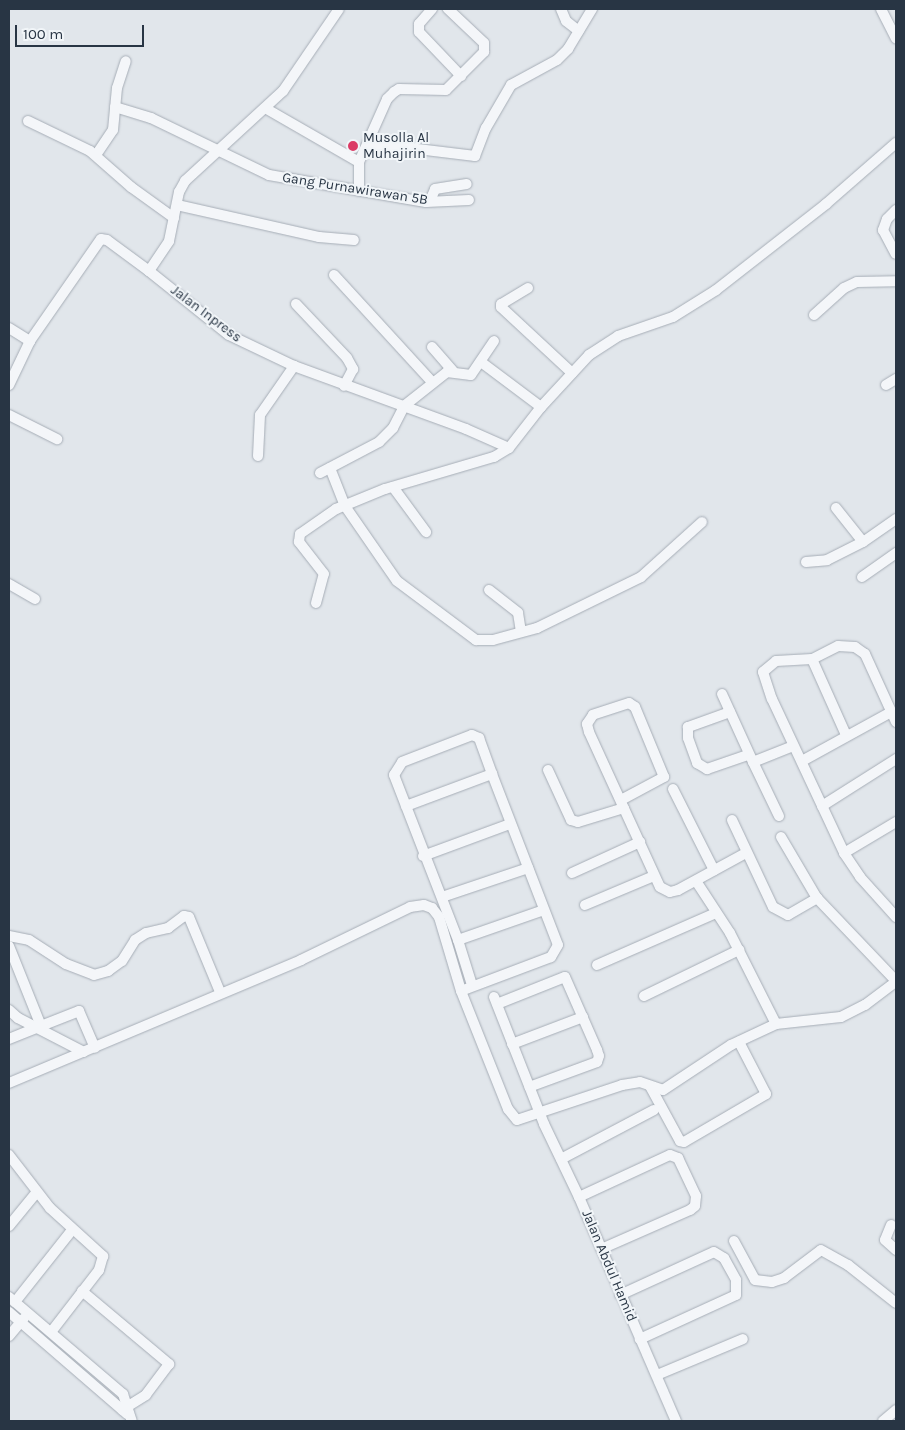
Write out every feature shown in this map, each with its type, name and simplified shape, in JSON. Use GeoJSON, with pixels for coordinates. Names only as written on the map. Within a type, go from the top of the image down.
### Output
{"type":"FeatureCollection","features":[{"type":"Feature","properties":{"kind":"street"},"geometry":{"type":"LineString","coordinates":[[149,271],[169,241],[185,181],[283,91],[339,9]]}},
{"type":"Feature","properties":{"kind":"street"},"geometry":{"type":"LineString","coordinates":[[432,9],[418,24],[419,32],[461,76]]}},
{"type":"Feature","properties":{"kind":"street"},"geometry":{"type":"LineString","coordinates":[[360,191],[359,162],[394,92],[399,89],[446,90],[479,59],[486,45],[448,9]]}},
{"type":"Feature","properties":{"kind":"street"},"geometry":{"type":"LineString","coordinates":[[561,9],[566,21],[579,31]]}},
{"type":"Feature","properties":{"kind":"street"},"geometry":{"type":"LineString","coordinates":[[368,143],[475,156],[486,128],[511,85],[558,60],[592,9]]}},
{"type":"Feature","properties":{"kind":"street"},"geometry":{"type":"LineString","coordinates":[[881,9],[896,38]]}},
{"type":"Feature","properties":{"kind":"street"},"geometry":{"type":"LineString","coordinates":[[96,155],[112,130],[117,88],[126,61]]}},
{"type":"Feature","properties":{"kind":"street","name":"Gang Purnawirawan 5B"},"geometry":{"type":"LineString","coordinates":[[115,107],[151,118],[215,152],[269,175],[430,201],[469,200]]}},
{"type":"Feature","properties":{"kind":"street"},"geometry":{"type":"LineString","coordinates":[[266,108],[359,162]]}},
{"type":"Feature","properties":{"kind":"street"},"geometry":{"type":"LineString","coordinates":[[28,121],[74,140],[96,155],[131,187],[174,218]]}},
{"type":"Feature","properties":{"kind":"street"},"geometry":{"type":"LineString","coordinates":[[316,604],[324,574],[305,552],[298,537],[345,506],[393,487],[463,468],[509,448],[541,407],[589,355],[618,336],[672,317],[716,290],[826,204],[896,143]]}},
{"type":"Feature","properties":{"kind":"street"},"geometry":{"type":"LineString","coordinates":[[430,201],[435,189],[467,184]]}},
{"type":"Feature","properties":{"kind":"street"},"geometry":{"type":"LineString","coordinates":[[177,206],[320,237],[354,240]]}},
{"type":"Feature","properties":{"kind":"street"},"geometry":{"type":"LineString","coordinates":[[896,210],[887,219],[883,230],[896,254]]}},
{"type":"Feature","properties":{"kind":"street","name":"Jalan Inpress"},"geometry":{"type":"LineString","coordinates":[[9,385],[30,341],[101,239],[149,271],[229,335],[294,366],[344,386],[404,406],[509,448]]}},
{"type":"Feature","properties":{"kind":"street"},"geometry":{"type":"LineString","coordinates":[[334,275],[432,382]]}},
{"type":"Feature","properties":{"kind":"street"},"geometry":{"type":"LineString","coordinates":[[814,315],[844,288],[857,282],[896,280]]}},
{"type":"Feature","properties":{"kind":"street"},"geometry":{"type":"LineString","coordinates":[[528,288],[501,304],[501,307],[572,372]]}},
{"type":"Feature","properties":{"kind":"street"},"geometry":{"type":"LineString","coordinates":[[296,304],[347,358],[353,369],[344,386]]}},
{"type":"Feature","properties":{"kind":"street"},"geometry":{"type":"LineString","coordinates":[[9,328],[30,341]]}},
{"type":"Feature","properties":{"kind":"street"},"geometry":{"type":"LineString","coordinates":[[432,347],[453,371],[469,376],[481,362],[494,341]]}},
{"type":"Feature","properties":{"kind":"street"},"geometry":{"type":"LineString","coordinates":[[481,362],[541,407]]}},
{"type":"Feature","properties":{"kind":"street"},"geometry":{"type":"LineString","coordinates":[[258,456],[260,415],[294,366]]}},
{"type":"Feature","properties":{"kind":"street"},"geometry":{"type":"LineString","coordinates":[[320,473],[379,442],[393,428],[404,406],[432,382],[453,371]]}},
{"type":"Feature","properties":{"kind":"street"},"geometry":{"type":"LineString","coordinates":[[886,385],[896,379]]}},
{"type":"Feature","properties":{"kind":"street"},"geometry":{"type":"LineString","coordinates":[[9,415],[58,439]]}},
{"type":"Feature","properties":{"kind":"street"},"geometry":{"type":"LineString","coordinates":[[330,468],[345,506],[396,582],[476,640],[493,640],[537,628],[641,577],[702,522]]}},
{"type":"Feature","properties":{"kind":"street"},"geometry":{"type":"LineString","coordinates":[[393,487],[426,532]]}},
{"type":"Feature","properties":{"kind":"street"},"geometry":{"type":"LineString","coordinates":[[836,508],[863,542]]}},
{"type":"Feature","properties":{"kind":"street"},"geometry":{"type":"LineString","coordinates":[[806,562],[827,560],[863,542],[896,519]]}},
{"type":"Feature","properties":{"kind":"street"},"geometry":{"type":"LineString","coordinates":[[862,577],[896,553]]}},
{"type":"Feature","properties":{"kind":"street"},"geometry":{"type":"LineString","coordinates":[[9,584],[35,599]]}},
{"type":"Feature","properties":{"kind":"street"},"geometry":{"type":"LineString","coordinates":[[489,590],[518,613],[521,631]]}},
{"type":"Feature","properties":{"kind":"street"},"geometry":{"type":"LineString","coordinates":[[896,722],[862,650],[838,646],[812,659],[776,661],[763,672],[793,746],[802,761],[844,854],[860,877],[896,917]]}},
{"type":"Feature","properties":{"kind":"street"},"geometry":{"type":"LineString","coordinates":[[812,659],[846,735]]}},
{"type":"Feature","properties":{"kind":"street"},"geometry":{"type":"LineString","coordinates":[[722,694],[779,816]]}},
{"type":"Feature","properties":{"kind":"street"},"geometry":{"type":"LineString","coordinates":[[548,770],[571,820],[578,822],[622,804],[664,777],[639,716],[629,703],[593,715],[587,724],[622,804],[640,842],[654,876],[660,887],[670,892],[696,881],[746,853]]}},
{"type":"Feature","properties":{"kind":"street"},"geometry":{"type":"LineString","coordinates":[[730,712],[688,727],[688,738],[697,763],[707,769],[751,759],[793,746]]}},
{"type":"Feature","properties":{"kind":"street"},"geometry":{"type":"LineString","coordinates":[[802,761],[846,735],[891,712]]}},
{"type":"Feature","properties":{"kind":"street"},"geometry":{"type":"LineString","coordinates":[[461,991],[556,953],[558,945],[510,824],[479,738],[472,735],[458,739],[397,766],[394,775],[423,856],[442,897],[458,940],[472,985]]}},
{"type":"Feature","properties":{"kind":"street"},"geometry":{"type":"LineString","coordinates":[[822,806],[896,760]]}},
{"type":"Feature","properties":{"kind":"street"},"geometry":{"type":"LineString","coordinates":[[406,806],[492,774]]}},
{"type":"Feature","properties":{"kind":"street"},"geometry":{"type":"LineString","coordinates":[[673,789],[714,870]]}},
{"type":"Feature","properties":{"kind":"street"},"geometry":{"type":"LineString","coordinates":[[732,820],[746,853],[778,912],[793,913],[817,898]]}},
{"type":"Feature","properties":{"kind":"street"},"geometry":{"type":"LineString","coordinates":[[844,854],[896,822]]}},
{"type":"Feature","properties":{"kind":"street"},"geometry":{"type":"LineString","coordinates":[[423,856],[510,824]]}},
{"type":"Feature","properties":{"kind":"street"},"geometry":{"type":"LineString","coordinates":[[9,1084],[220,992],[301,960],[410,907],[424,905],[432,908],[439,917],[461,991],[512,1118],[522,1120],[539,1112],[622,1084],[640,1082],[656,1090],[668,1088],[739,1042],[776,1024],[841,1017],[865,1005],[896,981],[817,898],[781,837]]}},
{"type":"Feature","properties":{"kind":"street"},"geometry":{"type":"LineString","coordinates":[[572,873],[640,842]]}},
{"type":"Feature","properties":{"kind":"street"},"geometry":{"type":"LineString","coordinates":[[442,897],[528,868]]}},
{"type":"Feature","properties":{"kind":"street"},"geometry":{"type":"LineString","coordinates":[[585,905],[654,876]]}},
{"type":"Feature","properties":{"kind":"street"},"geometry":{"type":"LineString","coordinates":[[696,881],[739,950],[776,1024]]}},
{"type":"Feature","properties":{"kind":"street"},"geometry":{"type":"LineString","coordinates":[[458,940],[544,910]]}},
{"type":"Feature","properties":{"kind":"street"},"geometry":{"type":"LineString","coordinates":[[597,965],[716,913]]}},
{"type":"Feature","properties":{"kind":"street"},"geometry":{"type":"LineString","coordinates":[[9,936],[29,940],[66,964],[94,975],[108,971],[122,961],[135,940],[146,934],[168,928],[184,916],[190,917],[220,992]]}},
{"type":"Feature","properties":{"kind":"street"},"geometry":{"type":"LineString","coordinates":[[9,946],[39,1027]]}},
{"type":"Feature","properties":{"kind":"street"},"geometry":{"type":"LineString","coordinates":[[644,996],[739,950]]}},
{"type":"Feature","properties":{"kind":"street","name":"Jalan Abdul Hamid"},"geometry":{"type":"LineString","coordinates":[[583,1017],[565,977],[496,1000],[539,1112],[579,1197],[676,1421]]}},
{"type":"Feature","properties":{"kind":"street"},"geometry":{"type":"LineString","coordinates":[[9,1010],[84,1052]]}},
{"type":"Feature","properties":{"kind":"street"},"geometry":{"type":"LineString","coordinates":[[9,1039],[79,1011],[95,1048]]}},
{"type":"Feature","properties":{"kind":"street"},"geometry":{"type":"LineString","coordinates":[[512,1044],[583,1017],[598,1060],[529,1087]]}},
{"type":"Feature","properties":{"kind":"street"},"geometry":{"type":"LineString","coordinates":[[650,1086],[680,1141],[684,1142],[766,1094],[739,1042]]}},
{"type":"Feature","properties":{"kind":"street"},"geometry":{"type":"LineString","coordinates":[[561,1159],[654,1110]]}},
{"type":"Feature","properties":{"kind":"street"},"geometry":{"type":"LineString","coordinates":[[579,1197],[670,1155],[678,1158],[696,1196],[695,1206],[690,1210],[601,1249]]}},
{"type":"Feature","properties":{"kind":"street"},"geometry":{"type":"LineString","coordinates":[[9,1156],[36,1193],[72,1230],[103,1256],[104,1262],[51,1332]]}},
{"type":"Feature","properties":{"kind":"street"},"geometry":{"type":"LineString","coordinates":[[9,1226],[36,1193]]}},
{"type":"Feature","properties":{"kind":"street"},"geometry":{"type":"LineString","coordinates":[[890,1225],[885,1240],[896,1250]]}},
{"type":"Feature","properties":{"kind":"street"},"geometry":{"type":"LineString","coordinates":[[72,1230],[12,1299],[24,1318],[126,1408]]}},
{"type":"Feature","properties":{"kind":"street"},"geometry":{"type":"LineString","coordinates":[[734,1240],[755,1280],[772,1282],[784,1278],[821,1250],[848,1265],[896,1304]]}},
{"type":"Feature","properties":{"kind":"street"},"geometry":{"type":"LineString","coordinates":[[620,1295],[714,1252],[724,1258],[736,1280],[736,1295],[640,1339]]}},
{"type":"Feature","properties":{"kind":"street"},"geometry":{"type":"LineString","coordinates":[[82,1291],[168,1364],[146,1395],[126,1408]]}},
{"type":"Feature","properties":{"kind":"street"},"geometry":{"type":"LineString","coordinates":[[9,1312],[51,1332],[118,1389],[132,1420]]}},
{"type":"Feature","properties":{"kind":"street"},"geometry":{"type":"LineString","coordinates":[[9,1336],[24,1318]]}},
{"type":"Feature","properties":{"kind":"street"},"geometry":{"type":"LineString","coordinates":[[657,1376],[743,1339]]}},
{"type":"Feature","properties":{"kind":"street"},"geometry":{"type":"LineString","coordinates":[[883,1421],[896,1410]]}},
{"type":"Feature","properties":{"kind":"place","name":"Musolla Al Muhajirin"},"geometry":{"type":"Point","coordinates":[353,146]}}]}
